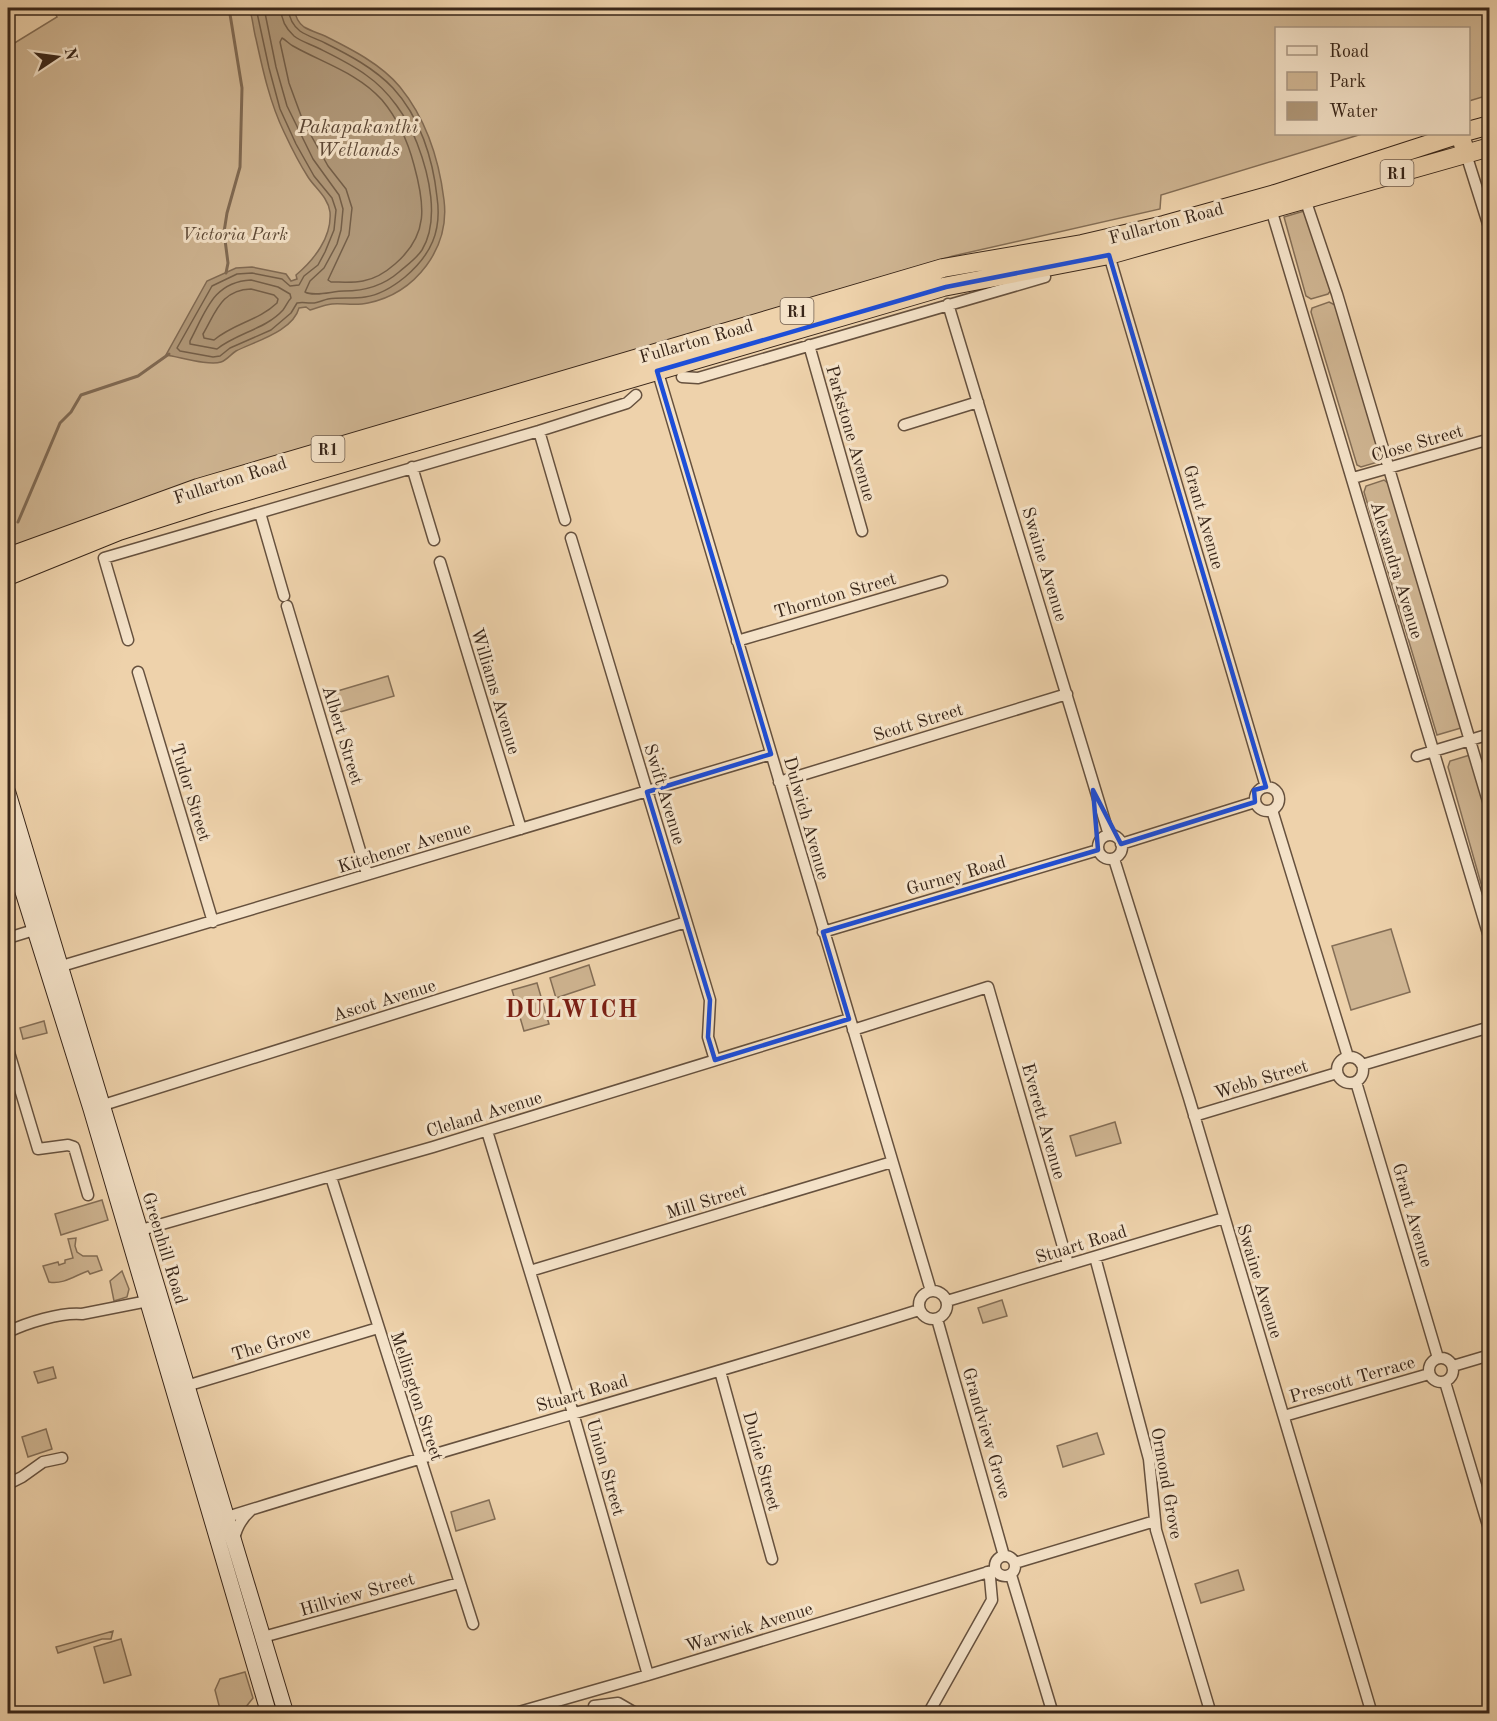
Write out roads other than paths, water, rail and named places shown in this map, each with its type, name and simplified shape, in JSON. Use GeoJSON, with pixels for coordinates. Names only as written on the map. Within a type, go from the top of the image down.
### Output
{"type":"FeatureCollection","features":[{"type":"Feature","properties":{"kind":"highway"},"geometry":{"type":"LineString","coordinates":[[1470,130],[1490,125]]}},
{"type":"Feature","properties":{"kind":"highway","name":"Fullarton Road"},"geometry":{"type":"LineString","coordinates":[[8,557],[198,488],[466,407],[655,362],[896,310],[946,287],[1271,209],[1300,193],[1457,135]]}},
{"type":"Feature","properties":{"kind":"highway"},"geometry":{"type":"LineString","coordinates":[[1460,135],[1466,154]]}},
{"type":"Feature","properties":{"kind":"highway","name":"Fullarton Road"},"geometry":{"type":"LineString","coordinates":[[8,576],[119,531],[472,425],[888,284],[943,268],[1106,248],[1164,225],[1490,147]]}},
{"type":"Feature","properties":{"kind":"highway"},"geometry":{"type":"LineString","coordinates":[[888,284],[896,310]]}},
{"type":"Feature","properties":{"kind":"highway"},"geometry":{"type":"LineString","coordinates":[[466,407],[472,425]]}},
{"type":"Feature","properties":{"kind":"main road","name":"Greenhill Road"},"geometry":{"type":"LineString","coordinates":[[8,793],[54,969],[219,1519],[265,1710]]}},
{"type":"Feature","properties":{"kind":"main road","name":"Greenhill Road"},"geometry":{"type":"LineString","coordinates":[[8,844],[34,930],[54,969]]}},
{"type":"Feature","properties":{"kind":"main road","name":"Greenhill Road"},"geometry":{"type":"LineString","coordinates":[[219,1519],[234,1542],[286,1713]]}},
{"type":"Feature","properties":{"kind":"street"},"geometry":{"type":"LineString","coordinates":[[1466,154],[1490,230]]}},
{"type":"Feature","properties":{"kind":"street","name":"Alexandra Avenue"},"geometry":{"type":"LineString","coordinates":[[1300,193],[1337,294],[1490,808]]}},
{"type":"Feature","properties":{"kind":"street","name":"Alexandra Avenue"},"geometry":{"type":"LineString","coordinates":[[1271,209],[1490,940]]}},
{"type":"Feature","properties":{"kind":"street","name":"Grant Avenue"},"geometry":{"type":"LineString","coordinates":[[1106,248],[1266,787]]}},
{"type":"Feature","properties":{"kind":"street","name":"Fullarton Road"},"geometry":{"type":"LineString","coordinates":[[682,377],[698,378],[809,345],[896,310],[948,304],[1045,277]]}},
{"type":"Feature","properties":{"kind":"street","name":"Swaine Avenue"},"geometry":{"type":"LineString","coordinates":[[948,304],[1109,835]]}},
{"type":"Feature","properties":{"kind":"street","name":"Parkstone Avenue"},"geometry":{"type":"LineString","coordinates":[[809,345],[862,531]]}},
{"type":"Feature","properties":{"kind":"street","name":"Dulwich Avenue"},"geometry":{"type":"LineString","coordinates":[[655,362],[931,1291]]}},
{"type":"Feature","properties":{"kind":"street"},"geometry":{"type":"LineString","coordinates":[[128,640],[104,558],[538,431],[627,403],[636,395]]}},
{"type":"Feature","properties":{"kind":"street"},"geometry":{"type":"LineString","coordinates":[[904,425],[978,402]]}},
{"type":"Feature","properties":{"kind":"street"},"geometry":{"type":"LineString","coordinates":[[472,425],[479,448]]}},
{"type":"Feature","properties":{"kind":"street"},"geometry":{"type":"LineString","coordinates":[[538,431],[565,520]]}},
{"type":"Feature","properties":{"kind":"street","name":"Close Street"},"geometry":{"type":"LineString","coordinates":[[1353,478],[1490,439]]}},
{"type":"Feature","properties":{"kind":"street"},"geometry":{"type":"LineString","coordinates":[[412,467],[434,540]]}},
{"type":"Feature","properties":{"kind":"street","name":"Albert Street"},"geometry":{"type":"LineString","coordinates":[[260,513],[367,874]]}},
{"type":"Feature","properties":{"kind":"street","name":"Swift Avenue"},"geometry":{"type":"LineString","coordinates":[[571,538],[710,1000],[708,1037],[715,1060]]}},
{"type":"Feature","properties":{"kind":"street","name":"Williams Avenue"},"geometry":{"type":"LineString","coordinates":[[441,562],[521,829]]}},
{"type":"Feature","properties":{"kind":"street","name":"Thornton Street"},"geometry":{"type":"LineString","coordinates":[[737,641],[942,581]]}},
{"type":"Feature","properties":{"kind":"street","name":"Tudor Street"},"geometry":{"type":"LineString","coordinates":[[138,672],[213,922]]}},
{"type":"Feature","properties":{"kind":"street","name":"Scott Street"},"geometry":{"type":"LineString","coordinates":[[779,782],[1067,694]]}},
{"type":"Feature","properties":{"kind":"street"},"geometry":{"type":"LineString","coordinates":[[1417,756],[1490,734]]}},
{"type":"Feature","properties":{"kind":"street","name":"Kitchener Avenue"},"geometry":{"type":"LineString","coordinates":[[54,969],[771,754]]}},
{"type":"Feature","properties":{"kind":"street"},"geometry":{"type":"LineString","coordinates":[[1261,788],[1274,790],[1278,797],[1277,805],[1272,810],[1264,811],[1255,802],[1256,794],[1261,788]]}},
{"type":"Feature","properties":{"kind":"street"},"geometry":{"type":"LineString","coordinates":[[1121,844],[1255,802]]}},
{"type":"Feature","properties":{"kind":"street"},"geometry":{"type":"LineString","coordinates":[[1272,810],[1348,1057]]}},
{"type":"Feature","properties":{"kind":"street"},"geometry":{"type":"LineString","coordinates":[[1109,835],[1117,837],[1121,844],[1121,852],[1114,859],[1105,858],[1098,850],[1101,838],[1109,835]]}},
{"type":"Feature","properties":{"kind":"street","name":"Gurney Road"},"geometry":{"type":"LineString","coordinates":[[823,932],[1098,850]]}},
{"type":"Feature","properties":{"kind":"street","name":"Swaine Avenue"},"geometry":{"type":"LineString","coordinates":[[1114,859],[1194,1116],[1372,1713]]}},
{"type":"Feature","properties":{"kind":"street","name":"Ascot Avenue"},"geometry":{"type":"LineString","coordinates":[[97,1107],[686,922]]}},
{"type":"Feature","properties":{"kind":"street"},"geometry":{"type":"LineString","coordinates":[[8,938],[34,930]]}},
{"type":"Feature","properties":{"kind":"street","name":"Everett Avenue"},"geometry":{"type":"LineString","coordinates":[[853,1030],[988,987],[1068,1264]]}},
{"type":"Feature","properties":{"kind":"street","name":"Cleland Avenue"},"geometry":{"type":"LineString","coordinates":[[134,1232],[487,1131],[849,1019]]}},
{"type":"Feature","properties":{"kind":"street"},"geometry":{"type":"LineString","coordinates":[[1362,1065],[1490,1027]]}},
{"type":"Feature","properties":{"kind":"street"},"geometry":{"type":"LineString","coordinates":[[8,1049],[38,1149],[68,1145],[74,1147],[88,1195]]}},
{"type":"Feature","properties":{"kind":"street"},"geometry":{"type":"LineString","coordinates":[[1348,1057],[1357,1059],[1362,1065],[1362,1074],[1356,1082],[1342,1081],[1337,1073],[1340,1060],[1348,1057]]}},
{"type":"Feature","properties":{"kind":"street","name":"Webb Street"},"geometry":{"type":"LineString","coordinates":[[1194,1116],[1337,1073]]}},
{"type":"Feature","properties":{"kind":"street","name":"Grant Avenue"},"geometry":{"type":"LineString","coordinates":[[1356,1082],[1438,1358]]}},
{"type":"Feature","properties":{"kind":"street","name":"Union Street"},"geometry":{"type":"LineString","coordinates":[[487,1131],[573,1413],[648,1675]]}},
{"type":"Feature","properties":{"kind":"street","name":"Mill Street"},"geometry":{"type":"LineString","coordinates":[[530,1271],[892,1162]]}},
{"type":"Feature","properties":{"kind":"street","name":"Mellington Street"},"geometry":{"type":"LineString","coordinates":[[331,1177],[473,1624]]}},
{"type":"Feature","properties":{"kind":"street","name":"Stuart Road"},"geometry":{"type":"LineString","coordinates":[[947,1301],[1224,1218]]}},
{"type":"Feature","properties":{"kind":"street","name":"Ormond Grove"},"geometry":{"type":"LineString","coordinates":[[1095,1257],[1149,1459],[1156,1530],[1211,1713]]}},
{"type":"Feature","properties":{"kind":"street"},"geometry":{"type":"LineString","coordinates":[[931,1291],[942,1294],[947,1301],[947,1310],[937,1319],[928,1319],[920,1310],[921,1298],[931,1291]]}},
{"type":"Feature","properties":{"kind":"street"},"geometry":{"type":"LineString","coordinates":[[8,1332],[70,1312],[82,1314],[154,1300]]}},
{"type":"Feature","properties":{"kind":"street","name":"Stuart Road"},"geometry":{"type":"LineString","coordinates":[[219,1519],[920,1310]]}},
{"type":"Feature","properties":{"kind":"street","name":"Grandview Grove"},"geometry":{"type":"LineString","coordinates":[[937,1319],[1004,1556]]}},
{"type":"Feature","properties":{"kind":"street","name":"The Grove"},"geometry":{"type":"LineString","coordinates":[[180,1388],[378,1328]]}},
{"type":"Feature","properties":{"kind":"street"},"geometry":{"type":"LineString","coordinates":[[1453,1366],[1490,1355]]}},
{"type":"Feature","properties":{"kind":"street"},"geometry":{"type":"LineString","coordinates":[[1438,1358],[1446,1359],[1453,1366],[1452,1376],[1445,1382],[1437,1381],[1429,1374],[1431,1363],[1438,1358]]}},
{"type":"Feature","properties":{"kind":"street","name":"Dulcie Street"},"geometry":{"type":"LineString","coordinates":[[720,1371],[772,1559]]}},
{"type":"Feature","properties":{"kind":"street","name":"Prescott Terrace"},"geometry":{"type":"LineString","coordinates":[[1284,1416],[1429,1374]]}},
{"type":"Feature","properties":{"kind":"street"},"geometry":{"type":"LineString","coordinates":[[1445,1382],[1490,1532]]}},
{"type":"Feature","properties":{"kind":"street"},"geometry":{"type":"LineString","coordinates":[[8,1484],[43,1462],[62,1458]]}},
{"type":"Feature","properties":{"kind":"street"},"geometry":{"type":"LineString","coordinates":[[234,1542],[242,1520],[254,1508]]}},
{"type":"Feature","properties":{"kind":"street"},"geometry":{"type":"LineString","coordinates":[[1015,1563],[1155,1521]]}},
{"type":"Feature","properties":{"kind":"street"},"geometry":{"type":"LineString","coordinates":[[928,1713],[992,1600],[990,1578],[991,1571],[997,1559],[1004,1556],[1011,1558],[1015,1563],[1015,1570],[1011,1575],[1000,1576],[991,1571]]}},
{"type":"Feature","properties":{"kind":"street","name":"Warwick Avenue"},"geometry":{"type":"LineString","coordinates":[[512,1713],[648,1675],[991,1571]]}},
{"type":"Feature","properties":{"kind":"street"},"geometry":{"type":"LineString","coordinates":[[1011,1575],[1053,1713]]}},
{"type":"Feature","properties":{"kind":"street","name":"Hillview Street"},"geometry":{"type":"LineString","coordinates":[[264,1637],[459,1583]]}},
{"type":"Feature","properties":{"kind":"street"},"geometry":{"type":"LineString","coordinates":[[590,1692],[596,1710],[618,1703],[637,1713]]}},
{"type":"Feature","properties":{"kind":"water","name":"Pakapakanthi Wetlands"},"geometry":{"type":"Polygon","coordinates":[[[249,8],[294,8],[297,18],[304,27],[375,64],[400,87],[417,112],[430,140],[442,185],[444,218],[435,251],[426,266],[415,279],[401,289],[385,298],[363,304],[332,304],[310,310],[306,307],[299,308],[295,316],[282,329],[236,351],[221,362],[202,362],[166,355],[207,281],[236,268],[252,267],[286,274],[291,281],[297,279],[296,275],[309,262],[325,239],[330,221],[327,202],[301,166],[275,110],[264,75],[249,8]]]}},
{"type":"Feature","properties":{"kind":"waterway"},"geometry":{"type":"LineString","coordinates":[[226,273],[228,263],[224,232],[240,167],[242,88],[229,8]]}},
{"type":"Feature","properties":{"kind":"waterway"},"geometry":{"type":"LineString","coordinates":[[18,522],[60,423],[71,412],[81,395],[138,376],[169,354]]}},
{"type":"Feature","properties":{"kind":"district","name":"DULWICH"},"geometry":{"type":"Point","coordinates":[572,1009]}},
{"type":"Feature","properties":{"kind":"park label","name":"Victoria Park"},"geometry":{"type":"Point","coordinates":[235,234]}}]}
